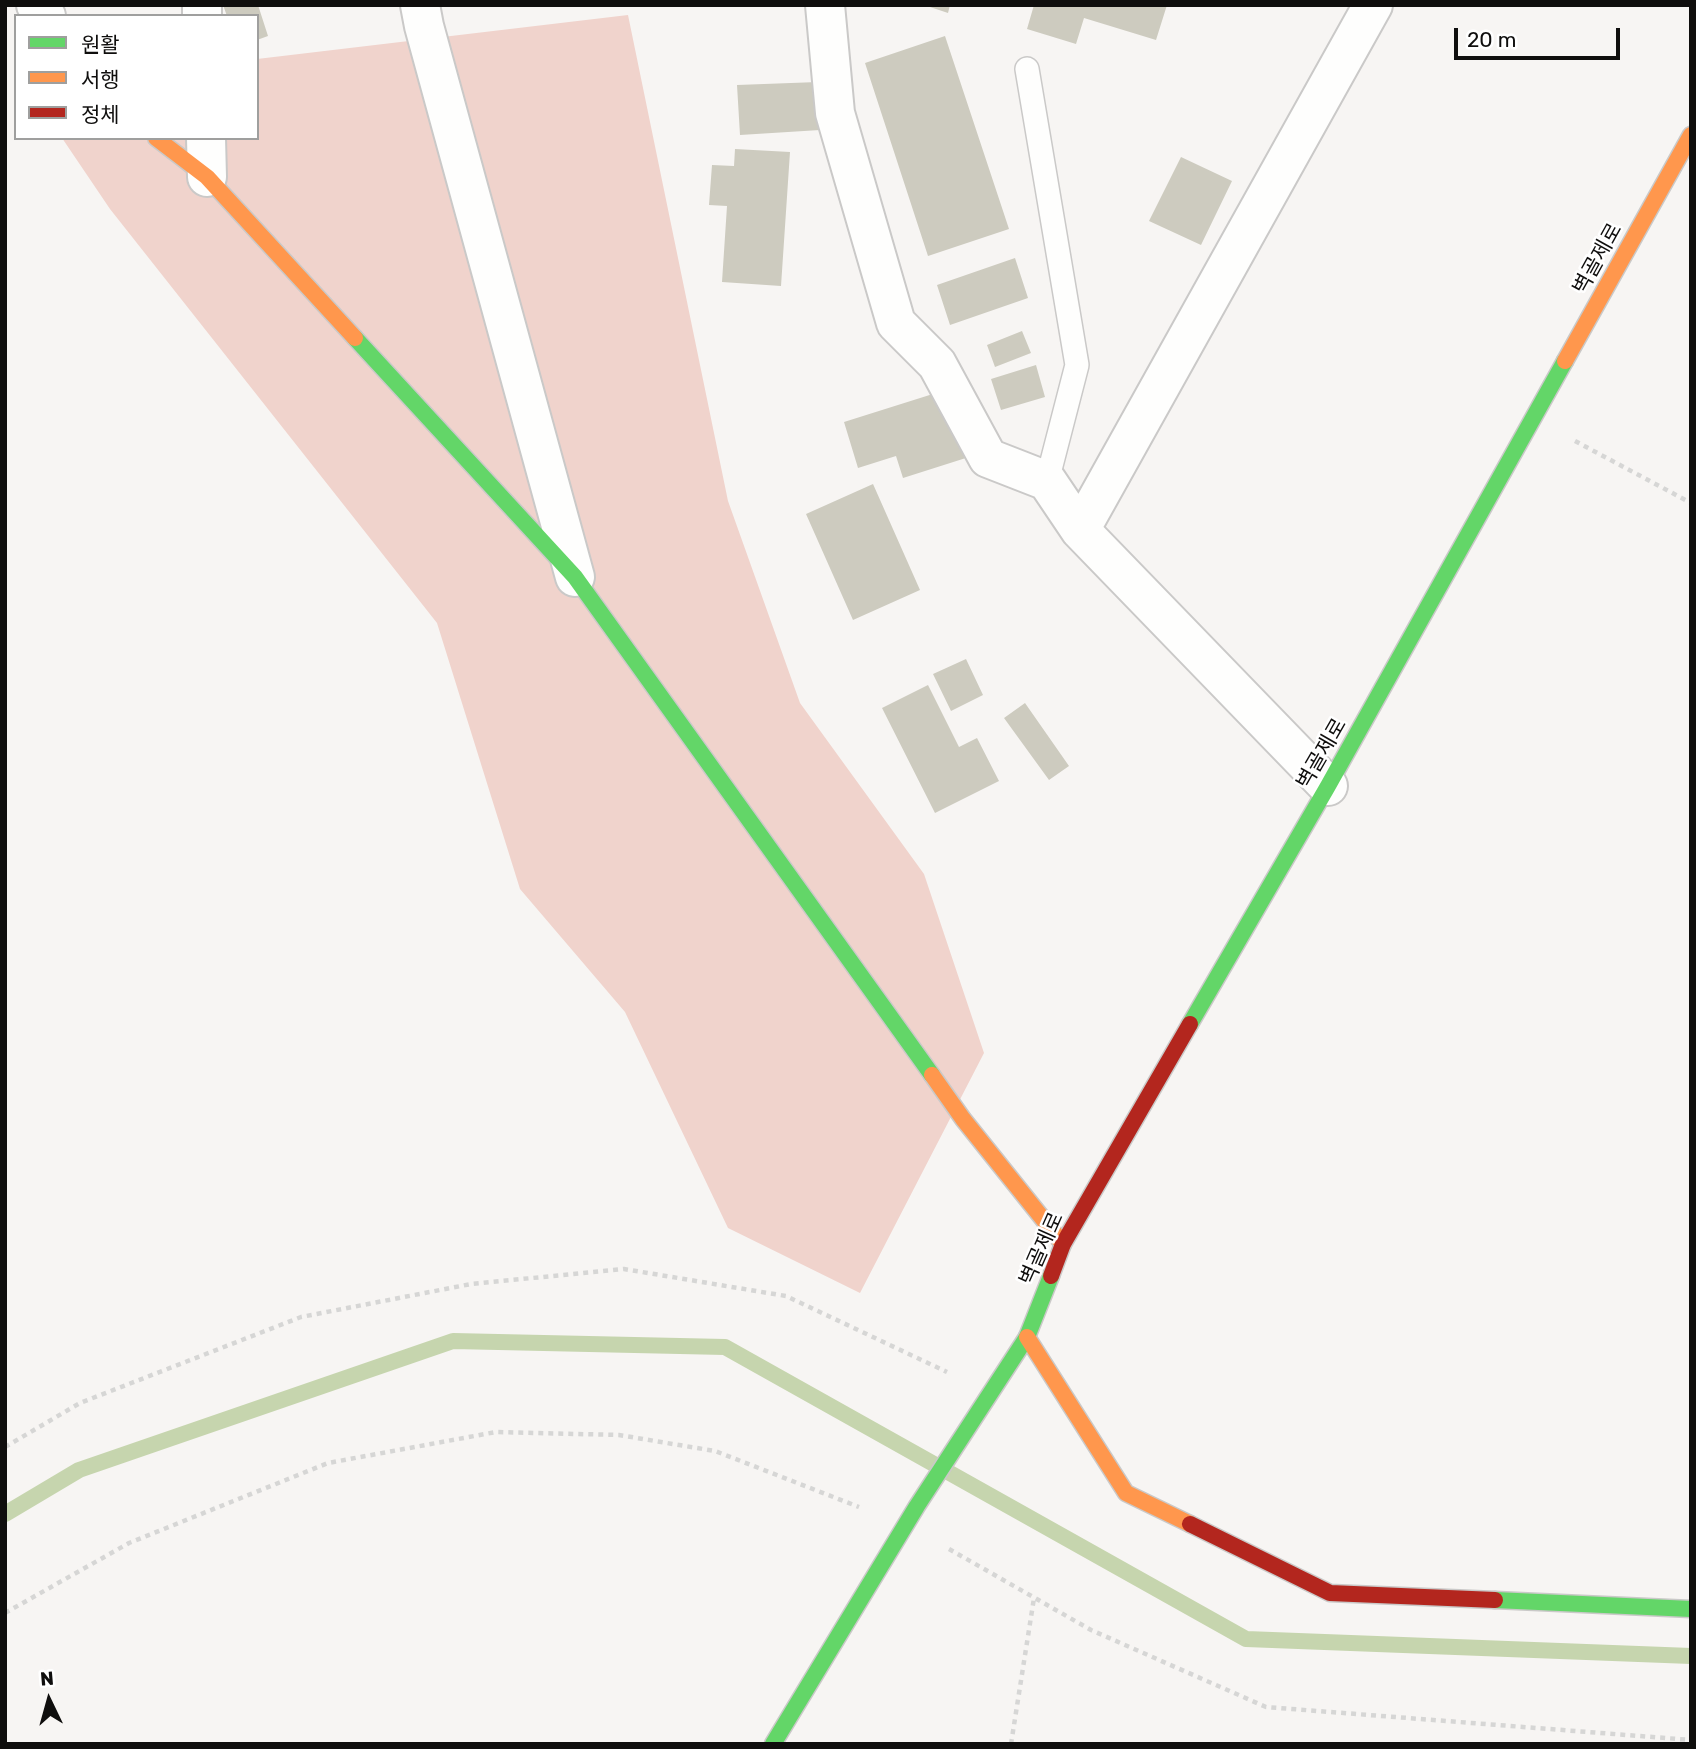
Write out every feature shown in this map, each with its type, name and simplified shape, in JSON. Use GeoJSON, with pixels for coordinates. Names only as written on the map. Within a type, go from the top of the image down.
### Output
{"type":"FeatureCollection","features":[{"type":"Feature","properties":{"kind":"street"},"geometry":{"type":"LineString","coordinates":[[421,5],[424,26],[575,577]]}},
{"type":"Feature","properties":{"kind":"street"},"geometry":{"type":"LineString","coordinates":[[825,5],[835,113],[896,323],[937,364],[988,458],[1047,481],[1080,530],[1328,786]]}},
{"type":"Feature","properties":{"kind":"street"},"geometry":{"type":"LineString","coordinates":[[1080,530],[1373,5]]}},
{"type":"Feature","properties":{"kind":"street","name":"벽골제로"},"geometry":{"type":"LineString","coordinates":[[773,1744],[918,1506],[1027,1337],[1063,1244],[1328,786],[1691,135]]}},
{"type":"Feature","properties":{"kind":"street"},"geometry":{"type":"LineString","coordinates":[[159,140],[207,177],[575,577],[962,1119],[1063,1244]]}},
{"type":"Feature","properties":{"kind":"street"},"geometry":{"type":"LineString","coordinates":[[206,140],[207,177]]}},
{"type":"Feature","properties":{"kind":"street"},"geometry":{"type":"LineString","coordinates":[[1027,1337],[1126,1493],[1331,1593],[1691,1609]]}},
{"type":"Feature","properties":{"kind":"lane"},"geometry":{"type":"LineString","coordinates":[[1027,69],[1077,365],[1047,481]]}},
{"type":"Feature","properties":{"kind":"path"},"geometry":{"type":"LineString","coordinates":[[1535,419],[1691,503]]}},
{"type":"Feature","properties":{"kind":"path"},"geometry":{"type":"LineString","coordinates":[[5,1447],[79,1403],[301,1317],[471,1284],[624,1269],[786,1296],[987,1399]]}},
{"type":"Feature","properties":{"kind":"path"},"geometry":{"type":"LineString","coordinates":[[1011,1744],[1034,1598]]}},
{"type":"Feature","properties":{"kind":"shaded area"},"geometry":{"type":"Polygon","coordinates":[[[628,15],[728,501],[800,703],[924,874],[984,1053],[860,1293],[728,1228],[625,1012],[520,889],[437,623],[110,209],[63,140],[259,140],[259,59],[628,15]]]}},
{"type":"Feature","properties":{"kind":"building"},"geometry":{"type":"Polygon","coordinates":[[[223,5],[258,5],[268,36],[259,39],[259,14],[226,14],[223,5]]]}},
{"type":"Feature","properties":{"kind":"building"},"geometry":{"type":"Polygon","coordinates":[[[924,5],[950,5],[948,13],[924,5]]]}},
{"type":"Feature","properties":{"kind":"building"},"geometry":{"type":"Polygon","coordinates":[[[1034,5],[1167,5],[1156,40],[1084,18],[1076,44],[1027,29],[1034,5]]]}},
{"type":"Feature","properties":{"kind":"building"},"geometry":{"type":"Polygon","coordinates":[[[945,36],[1009,229],[928,256],[865,63],[945,36]]]}},
{"type":"Feature","properties":{"kind":"building"},"geometry":{"type":"Polygon","coordinates":[[[818,82],[820,130],[740,135],[737,85],[818,82]]]}},
{"type":"Feature","properties":{"kind":"building"},"geometry":{"type":"Polygon","coordinates":[[[735,149],[790,152],[781,286],[722,282],[727,206],[709,205],[712,165],[734,166],[735,149]]]}},
{"type":"Feature","properties":{"kind":"building"},"geometry":{"type":"Polygon","coordinates":[[[1181,157],[1232,181],[1201,245],[1149,221],[1181,157]]]}},
{"type":"Feature","properties":{"kind":"building"},"geometry":{"type":"Polygon","coordinates":[[[1015,258],[1028,298],[950,325],[937,285],[1015,258]]]}},
{"type":"Feature","properties":{"kind":"building"},"geometry":{"type":"Polygon","coordinates":[[[1022,331],[1031,353],[995,367],[987,345],[1022,331]]]}},
{"type":"Feature","properties":{"kind":"building"},"geometry":{"type":"Polygon","coordinates":[[[1036,365],[1045,397],[1001,410],[991,379],[1036,365]]]}},
{"type":"Feature","properties":{"kind":"building"},"geometry":{"type":"Polygon","coordinates":[[[936,393],[969,457],[903,478],[896,456],[858,468],[844,422],[936,393]]]}},
{"type":"Feature","properties":{"kind":"building"},"geometry":{"type":"Polygon","coordinates":[[[873,484],[920,590],[853,620],[806,514],[873,484]]]}},
{"type":"Feature","properties":{"kind":"building"},"geometry":{"type":"Polygon","coordinates":[[[966,659],[983,695],[951,711],[933,674],[966,659]]]}},
{"type":"Feature","properties":{"kind":"building"},"geometry":{"type":"Polygon","coordinates":[[[928,685],[959,747],[977,738],[999,781],[935,813],[882,708],[928,685]]]}},
{"type":"Feature","properties":{"kind":"building"},"geometry":{"type":"Polygon","coordinates":[[[1025,703],[1069,766],[1049,780],[1004,718],[1025,703]]]}},
{"type":"Feature","properties":{"kind":"waterway"},"geometry":{"type":"LineString","coordinates":[[5,1514],[79,1470],[453,1341],[725,1347],[1246,1639],[1691,1656]]}},
{"type":"Feature","properties":{"kind":"traffic: fast"},"geometry":{"type":"LineString","coordinates":[[355,338],[575,577],[932,1075]]}},
{"type":"Feature","properties":{"kind":"traffic: fast"},"geometry":{"type":"LineString","coordinates":[[1190,1024],[1328,786],[1565,361]]}},
{"type":"Feature","properties":{"kind":"traffic: fast"},"geometry":{"type":"LineString","coordinates":[[773,1744],[917,1506],[1027,1337],[1051,1276]]}},
{"type":"Feature","properties":{"kind":"traffic: fast"},"geometry":{"type":"LineString","coordinates":[[1495,1600],[1691,1609]]}},
{"type":"Feature","properties":{"kind":"traffic: slow"},"geometry":{"type":"LineString","coordinates":[[1565,361],[1691,135]]}},
{"type":"Feature","properties":{"kind":"traffic: slow"},"geometry":{"type":"LineString","coordinates":[[159,140],[207,177],[355,338]]}},
{"type":"Feature","properties":{"kind":"traffic: slow"},"geometry":{"type":"LineString","coordinates":[[932,1075],[963,1119],[1063,1244]]}},
{"type":"Feature","properties":{"kind":"traffic: slow"},"geometry":{"type":"LineString","coordinates":[[1027,1337],[1126,1493],[1190,1524]]}},
{"type":"Feature","properties":{"kind":"traffic: jam"},"geometry":{"type":"LineString","coordinates":[[1051,1276],[1063,1244],[1190,1024]]}},
{"type":"Feature","properties":{"kind":"traffic: jam"},"geometry":{"type":"LineString","coordinates":[[1190,1524],[1330,1593],[1495,1600]]}}]}
